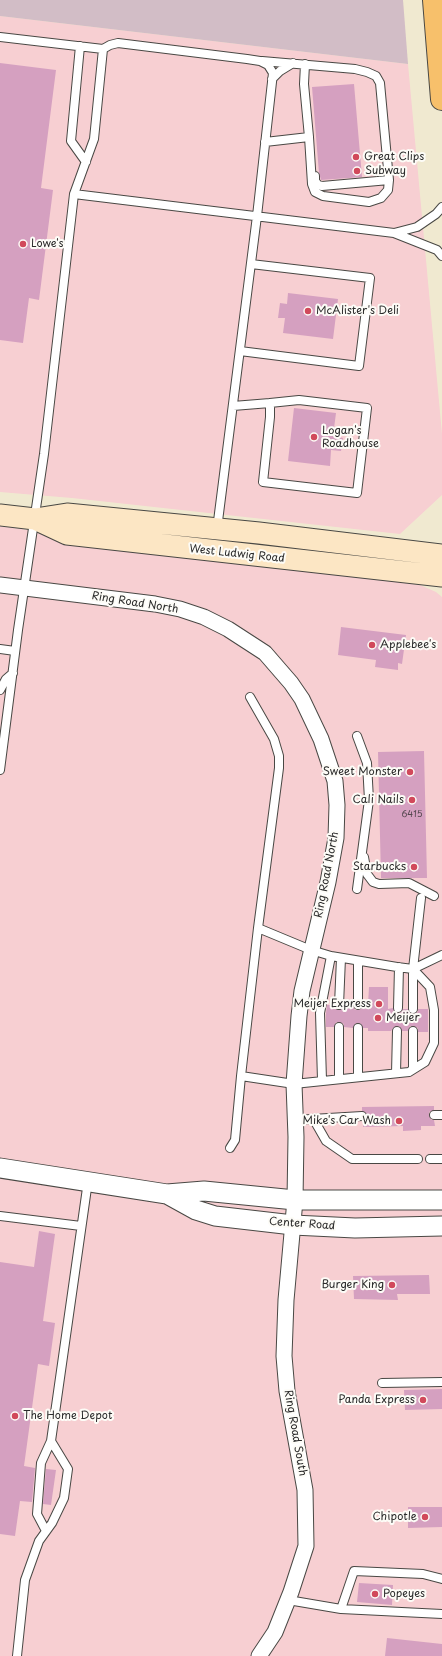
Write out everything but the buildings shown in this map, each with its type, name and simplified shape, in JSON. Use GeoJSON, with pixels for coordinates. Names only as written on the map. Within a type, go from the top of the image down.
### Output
{"type":"FeatureCollection","features":[{"type":"Feature","properties":{"kind":"highway"},"geometry":{"type":"LineString","coordinates":[[434,0],[442,99]]}},
{"type":"Feature","properties":{"kind":"main road","name":"West Ludwig Road"},"geometry":{"type":"LineString","coordinates":[[0,515],[35,518],[67,514],[217,529],[442,555]]}},
{"type":"Feature","properties":{"kind":"main road","name":"West Ludwig Road"},"geometry":{"type":"LineString","coordinates":[[35,518],[67,534],[442,576]]}},
{"type":"Feature","properties":{"kind":"street","name":"Ring Road North"},"geometry":{"type":"LineString","coordinates":[[0,585],[156,604],[180,608],[204,617],[228,629],[265,653],[291,683],[302,699],[321,739],[334,781],[337,805],[336,838],[328,882],[302,991],[294,1084],[295,1200]]}},
{"type":"Feature","properties":{"kind":"street","name":"Center Road"},"geometry":{"type":"LineString","coordinates":[[0,1168],[166,1194],[204,1191],[295,1200],[442,1200]]}},
{"type":"Feature","properties":{"kind":"street","name":"Center Road"},"geometry":{"type":"LineString","coordinates":[[166,1194],[196,1210],[215,1216],[293,1225],[355,1228],[442,1226]]}},
{"type":"Feature","properties":{"kind":"street","name":"Ring Road South"},"geometry":{"type":"LineString","coordinates":[[259,1656],[274,1632],[288,1600],[306,1546],[305,1490],[291,1420],[284,1356],[286,1300],[295,1200]]}},
{"type":"Feature","properties":{"kind":"lane"},"geometry":{"type":"LineString","coordinates":[[0,37],[102,49],[110,44],[118,43],[260,61],[294,63],[305,64],[355,69],[367,72],[376,76],[380,83],[389,180],[388,190],[381,198],[369,202],[323,196],[315,192],[310,160],[304,84],[305,64]]}},
{"type":"Feature","properties":{"kind":"lane"},"geometry":{"type":"LineString","coordinates":[[80,46],[71,141],[86,162]]}},
{"type":"Feature","properties":{"kind":"lane"},"geometry":{"type":"LineString","coordinates":[[0,770],[44,454],[74,194],[94,139],[102,49]]}},
{"type":"Feature","properties":{"kind":"lane"},"geometry":{"type":"LineString","coordinates":[[217,529],[257,216],[273,73],[268,66],[260,61]]}},
{"type":"Feature","properties":{"kind":"lane"},"geometry":{"type":"LineString","coordinates":[[272,79],[280,71],[294,63]]}},
{"type":"Feature","properties":{"kind":"lane"},"geometry":{"type":"LineString","coordinates":[[265,142],[309,137]]}},
{"type":"Feature","properties":{"kind":"lane"},"geometry":{"type":"LineString","coordinates":[[310,160],[314,167],[315,181],[318,185],[322,186],[389,180]]}},
{"type":"Feature","properties":{"kind":"lane"},"geometry":{"type":"LineString","coordinates":[[74,194],[394,233],[437,250],[442,256]]}},
{"type":"Feature","properties":{"kind":"lane"},"geometry":{"type":"LineString","coordinates":[[394,233],[417,227],[436,214],[442,207]]}},
{"type":"Feature","properties":{"kind":"lane"},"geometry":{"type":"LineString","coordinates":[[240,351],[359,366],[370,278],[251,264]]}},
{"type":"Feature","properties":{"kind":"lane"},"geometry":{"type":"LineString","coordinates":[[233,406],[299,400],[368,408],[358,493],[263,482],[270,417],[270,403]]}},
{"type":"Feature","properties":{"kind":"lane"},"geometry":{"type":"LineString","coordinates":[[0,649],[16,651]]}},
{"type":"Feature","properties":{"kind":"lane"},"geometry":{"type":"LineString","coordinates":[[0,690],[6,679],[13,674]]}},
{"type":"Feature","properties":{"kind":"lane"},"geometry":{"type":"LineString","coordinates":[[230,1148],[235,1140],[258,928],[279,762],[274,739],[250,697]]}},
{"type":"Feature","properties":{"kind":"lane"},"geometry":{"type":"LineString","coordinates":[[357,736],[367,763],[369,800],[357,889]]}},
{"type":"Feature","properties":{"kind":"lane"},"geometry":{"type":"LineString","coordinates":[[364,843],[367,874],[374,882],[379,884],[409,883],[434,896]]}},
{"type":"Feature","properties":{"kind":"lane"},"geometry":{"type":"LineString","coordinates":[[413,1009],[413,969],[421,898]]}},
{"type":"Feature","properties":{"kind":"lane"},"geometry":{"type":"LineString","coordinates":[[258,928],[311,950],[331,956],[399,967],[413,969],[442,955]]}},
{"type":"Feature","properties":{"kind":"lane"},"geometry":{"type":"LineString","coordinates":[[322,1080],[320,1013],[331,956]]}},
{"type":"Feature","properties":{"kind":"lane"},"geometry":{"type":"LineString","coordinates":[[339,1005],[341,958]]}},
{"type":"Feature","properties":{"kind":"lane"},"geometry":{"type":"LineString","coordinates":[[358,960],[358,1005]]}},
{"type":"Feature","properties":{"kind":"lane"},"geometry":{"type":"LineString","coordinates":[[398,1008],[399,967]]}},
{"type":"Feature","properties":{"kind":"lane"},"geometry":{"type":"LineString","coordinates":[[241,1076],[294,1084],[409,1072],[425,1062],[434,1043],[434,1010],[430,987],[413,969]]}},
{"type":"Feature","properties":{"kind":"lane"},"geometry":{"type":"LineString","coordinates":[[339,1027],[339,1079]]}},
{"type":"Feature","properties":{"kind":"lane"},"geometry":{"type":"LineString","coordinates":[[358,1028],[358,1077]]}},
{"type":"Feature","properties":{"kind":"lane"},"geometry":{"type":"LineString","coordinates":[[396,1073],[398,1031]]}},
{"type":"Feature","properties":{"kind":"lane"},"geometry":{"type":"LineString","coordinates":[[413,1032],[413,1069]]}},
{"type":"Feature","properties":{"kind":"lane"},"geometry":{"type":"LineString","coordinates":[[295,1120],[362,1116]]}},
{"type":"Feature","properties":{"kind":"lane"},"geometry":{"type":"LineString","coordinates":[[314,1120],[326,1141],[352,1159],[418,1159]]}},
{"type":"Feature","properties":{"kind":"lane"},"geometry":{"type":"LineString","coordinates":[[430,1159],[442,1159]]}},
{"type":"Feature","properties":{"kind":"lane"},"geometry":{"type":"LineString","coordinates":[[46,1531],[38,1514],[41,1463],[51,1441],[88,1181]]}},
{"type":"Feature","properties":{"kind":"lane"},"geometry":{"type":"LineString","coordinates":[[0,1216],[81,1226]]}},
{"type":"Feature","properties":{"kind":"lane"},"geometry":{"type":"LineString","coordinates":[[382,1383],[442,1382]]}},
{"type":"Feature","properties":{"kind":"lane"},"geometry":{"type":"LineString","coordinates":[[17,1656],[25,1580],[39,1541],[64,1498],[68,1469],[51,1441]]}},
{"type":"Feature","properties":{"kind":"lane"},"geometry":{"type":"LineString","coordinates":[[341,1610],[354,1571],[423,1574],[442,1579]]}},
{"type":"Feature","properties":{"kind":"lane"},"geometry":{"type":"LineString","coordinates":[[288,1600],[341,1610],[442,1614]]}},
{"type":"Feature","properties":{"kind":"shaded area"},"geometry":{"type":"Polygon","coordinates":[[[0,0],[403,0],[408,64],[0,16],[0,0]]]}},
{"type":"Feature","properties":{"kind":"shaded area"},"geometry":{"type":"Polygon","coordinates":[[[0,16],[408,64],[442,434],[442,495],[400,534],[72,498],[0,492],[0,16]]]}},
{"type":"Feature","properties":{"kind":"shaded area"},"geometry":{"type":"Polygon","coordinates":[[[0,526],[420,585],[436,592],[442,597],[442,1656],[0,1656],[0,526]]]}},
{"type":"Feature","properties":{"kind":"place","name":"Great Clips"},"geometry":{"type":"Point","coordinates":[356,157]}},
{"type":"Feature","properties":{"kind":"place","name":"Subway"},"geometry":{"type":"Point","coordinates":[357,171]}},
{"type":"Feature","properties":{"kind":"place","name":"Lowe's"},"geometry":{"type":"Point","coordinates":[23,244]}},
{"type":"Feature","properties":{"kind":"place","name":"McAlister's Deli"},"geometry":{"type":"Point","coordinates":[308,311]}},
{"type":"Feature","properties":{"kind":"place","name":"Logan's Roadhouse"},"geometry":{"type":"Point","coordinates":[314,437]}},
{"type":"Feature","properties":{"kind":"place","name":"Applebee's"},"geometry":{"type":"Point","coordinates":[372,645]}},
{"type":"Feature","properties":{"kind":"place","name":"Sweet Monster"},"geometry":{"type":"Point","coordinates":[410,772]}},
{"type":"Feature","properties":{"kind":"place","name":"Cali Nails"},"geometry":{"type":"Point","coordinates":[412,800]}},
{"type":"Feature","properties":{"kind":"place","name":"Starbucks"},"geometry":{"type":"Point","coordinates":[414,867]}},
{"type":"Feature","properties":{"kind":"place","name":"Meijer Express"},"geometry":{"type":"Point","coordinates":[379,1004]}},
{"type":"Feature","properties":{"kind":"place","name":"Meijer"},"geometry":{"type":"Point","coordinates":[378,1018]}},
{"type":"Feature","properties":{"kind":"place","name":"Mike's Car Wash"},"geometry":{"type":"Point","coordinates":[399,1121]}},
{"type":"Feature","properties":{"kind":"place","name":"Burger King"},"geometry":{"type":"Point","coordinates":[392,1285]}},
{"type":"Feature","properties":{"kind":"place","name":"Panda Express"},"geometry":{"type":"Point","coordinates":[423,1400]}},
{"type":"Feature","properties":{"kind":"place","name":"The Home Depot"},"geometry":{"type":"Point","coordinates":[15,1416]}},
{"type":"Feature","properties":{"kind":"place","name":"Chipotle"},"geometry":{"type":"Point","coordinates":[425,1517]}},
{"type":"Feature","properties":{"kind":"place","name":"Popeyes"},"geometry":{"type":"Point","coordinates":[375,1594]}}]}
